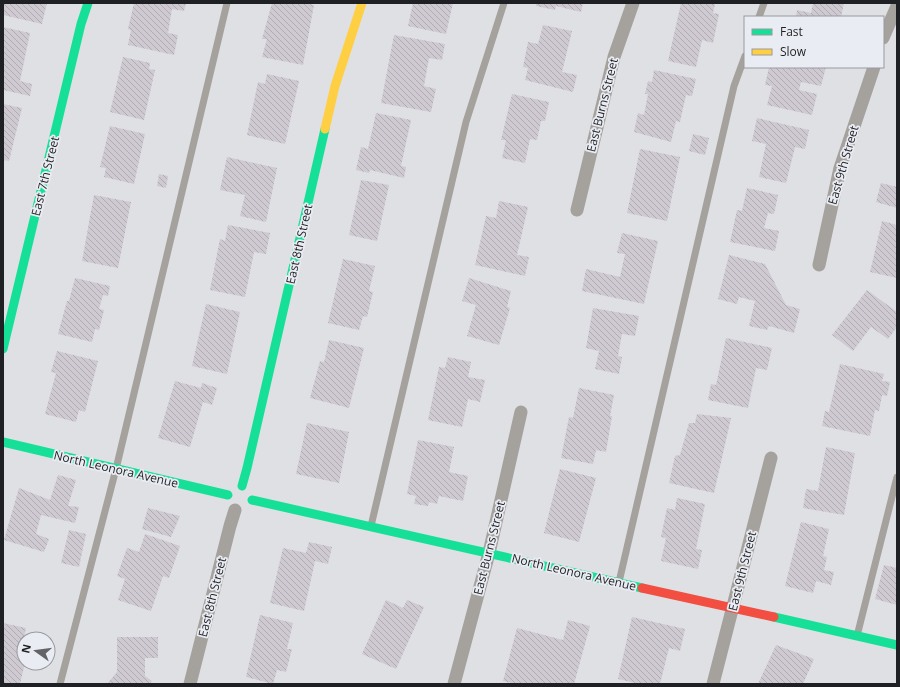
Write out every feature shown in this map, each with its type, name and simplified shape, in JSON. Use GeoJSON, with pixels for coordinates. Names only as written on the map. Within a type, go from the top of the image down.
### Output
{"type":"FeatureCollection","features":[{"type":"Feature","properties":{"kind":"street","name":"East 7th Street"},"geometry":{"type":"LineString","coordinates":[[3,349],[88,3]]}},
{"type":"Feature","properties":{"kind":"street","name":"East 8th Street"},"geometry":{"type":"LineString","coordinates":[[242,486],[336,86],[362,3]]}},
{"type":"Feature","properties":{"kind":"street","name":"East Burns Street"},"geometry":{"type":"LineString","coordinates":[[577,210],[614,57],[633,3]]}},
{"type":"Feature","properties":{"kind":"street"},"geometry":{"type":"LineString","coordinates":[[884,36],[897,6]]}},
{"type":"Feature","properties":{"kind":"street","name":"East 9th Street"},"geometry":{"type":"LineString","coordinates":[[819,265],[840,168],[874,68]]}},
{"type":"Feature","properties":{"kind":"street","name":"East Burns Street"},"geometry":{"type":"LineString","coordinates":[[454,684],[489,553],[522,412]]}},
{"type":"Feature","properties":{"kind":"street","name":"North Leonora Avenue"},"geometry":{"type":"LineString","coordinates":[[3,442],[228,495]]}},
{"type":"Feature","properties":{"kind":"street","name":"East 9th Street"},"geometry":{"type":"LineString","coordinates":[[713,684],[771,458]]}},
{"type":"Feature","properties":{"kind":"street"},"geometry":{"type":"LineString","coordinates":[[242,486],[250,491],[252,494],[252,500],[249,506],[243,510],[235,510],[229,505],[228,495],[234,487],[242,486]]}},
{"type":"Feature","properties":{"kind":"street","name":"North Leonora Avenue"},"geometry":{"type":"LineString","coordinates":[[252,500],[897,645]]}},
{"type":"Feature","properties":{"kind":"street","name":"East 8th Street"},"geometry":{"type":"LineString","coordinates":[[190,684],[235,510]]}},
{"type":"Feature","properties":{"kind":"lane"},"geometry":{"type":"LineString","coordinates":[[60,684],[116,469],[227,3]]}},
{"type":"Feature","properties":{"kind":"lane"},"geometry":{"type":"LineString","coordinates":[[370,527],[466,122],[504,3]]}},
{"type":"Feature","properties":{"kind":"lane"},"geometry":{"type":"LineString","coordinates":[[759,16],[764,3]]}},
{"type":"Feature","properties":{"kind":"lane"},"geometry":{"type":"LineString","coordinates":[[619,582],[734,86],[744,59]]}},
{"type":"Feature","properties":{"kind":"lane"},"geometry":{"type":"LineString","coordinates":[[858,636],[897,477]]}},
{"type":"Feature","properties":{"kind":"building"},"geometry":{"type":"Polygon","coordinates":[[[4,3],[47,3],[42,24],[3,15],[4,3]]]}},
{"type":"Feature","properties":{"kind":"building"},"geometry":{"type":"Polygon","coordinates":[[[134,3],[186,3],[184,11],[172,9],[168,33],[178,35],[174,55],[128,45],[131,30],[128,29],[134,3]]]}},
{"type":"Feature","properties":{"kind":"building"},"geometry":{"type":"Polygon","coordinates":[[[272,3],[306,3],[314,5],[303,65],[262,57],[267,39],[262,39],[272,3]]]}},
{"type":"Feature","properties":{"kind":"building"},"geometry":{"type":"Polygon","coordinates":[[[413,3],[453,3],[446,34],[408,26],[413,3]]]}},
{"type":"Feature","properties":{"kind":"building"},"geometry":{"type":"Polygon","coordinates":[[[536,3],[583,3],[581,12],[556,6],[555,10],[536,6],[536,3]]]}},
{"type":"Feature","properties":{"kind":"building"},"geometry":{"type":"Polygon","coordinates":[[[681,3],[715,4],[713,13],[719,14],[713,43],[702,40],[696,67],[668,61],[681,3]]]}},
{"type":"Feature","properties":{"kind":"building"},"geometry":{"type":"Polygon","coordinates":[[[813,3],[844,3],[841,16],[796,16],[797,10],[811,13],[813,3]]]}},
{"type":"Feature","properties":{"kind":"building"},"geometry":{"type":"Polygon","coordinates":[[[543,25],[572,31],[562,72],[577,75],[573,92],[525,80],[528,68],[523,67],[528,42],[538,44],[543,25]]]}},
{"type":"Feature","properties":{"kind":"building"},"geometry":{"type":"Polygon","coordinates":[[[3,27],[30,33],[20,81],[32,84],[30,96],[3,90],[3,27]]]}},
{"type":"Feature","properties":{"kind":"building"},"geometry":{"type":"Polygon","coordinates":[[[394,35],[445,44],[442,60],[429,58],[424,86],[436,89],[431,112],[381,103],[394,35]]]}},
{"type":"Feature","properties":{"kind":"building"},"geometry":{"type":"Polygon","coordinates":[[[123,57],[150,63],[149,69],[155,70],[144,120],[110,112],[123,57]]]}},
{"type":"Feature","properties":{"kind":"building"},"geometry":{"type":"Polygon","coordinates":[[[769,68],[826,68],[821,86],[801,82],[799,90],[817,94],[812,115],[767,105],[772,86],[765,85],[769,68]]]}},
{"type":"Feature","properties":{"kind":"building"},"geometry":{"type":"Polygon","coordinates":[[[654,70],[696,79],[692,96],[686,95],[680,122],[676,121],[671,142],[634,132],[638,113],[644,115],[648,94],[645,94],[648,81],[652,82],[654,70]]]}},
{"type":"Feature","properties":{"kind":"building"},"geometry":{"type":"Polygon","coordinates":[[[267,74],[299,81],[285,144],[247,135],[258,82],[265,84],[267,74]]]}},
{"type":"Feature","properties":{"kind":"building"},"geometry":{"type":"Polygon","coordinates":[[[512,94],[549,102],[545,121],[541,121],[537,140],[530,139],[525,163],[502,158],[506,140],[501,140],[512,94]]]}},
{"type":"Feature","properties":{"kind":"building"},"geometry":{"type":"Polygon","coordinates":[[[3,104],[22,108],[9,161],[3,160],[3,104]]]}},
{"type":"Feature","properties":{"kind":"building"},"geometry":{"type":"Polygon","coordinates":[[[376,113],[411,120],[401,166],[406,167],[404,178],[370,170],[369,173],[356,170],[361,147],[368,149],[376,113]]]}},
{"type":"Feature","properties":{"kind":"building"},"geometry":{"type":"Polygon","coordinates":[[[757,118],[809,130],[805,149],[795,147],[786,183],[759,177],[766,144],[752,141],[757,118]]]}},
{"type":"Feature","properties":{"kind":"building"},"geometry":{"type":"Polygon","coordinates":[[[110,126],[145,134],[134,184],[104,177],[106,168],[100,167],[110,126]]]}},
{"type":"Feature","properties":{"kind":"building"},"geometry":{"type":"Polygon","coordinates":[[[693,134],[709,138],[705,155],[689,151],[693,134]]]}},
{"type":"Feature","properties":{"kind":"building"},"geometry":{"type":"Polygon","coordinates":[[[640,149],[680,157],[667,221],[627,213],[640,149]]]}},
{"type":"Feature","properties":{"kind":"building"},"geometry":{"type":"Polygon","coordinates":[[[227,157],[277,168],[266,222],[240,216],[245,195],[220,190],[227,157]]]}},
{"type":"Feature","properties":{"kind":"building"},"geometry":{"type":"Polygon","coordinates":[[[159,174],[168,176],[166,188],[157,186],[159,174]]]}},
{"type":"Feature","properties":{"kind":"building"},"geometry":{"type":"Polygon","coordinates":[[[361,180],[389,185],[377,241],[349,235],[361,180]]]}},
{"type":"Feature","properties":{"kind":"building"},"geometry":{"type":"Polygon","coordinates":[[[881,183],[897,187],[897,208],[876,202],[881,183]]]}},
{"type":"Feature","properties":{"kind":"building"},"geometry":{"type":"Polygon","coordinates":[[[747,188],[778,195],[774,214],[768,213],[764,228],[779,231],[775,251],[730,242],[737,210],[742,211],[747,188]]]}},
{"type":"Feature","properties":{"kind":"building"},"geometry":{"type":"Polygon","coordinates":[[[94,195],[131,202],[118,268],[82,261],[94,195]]]}},
{"type":"Feature","properties":{"kind":"building"},"geometry":{"type":"Polygon","coordinates":[[[499,201],[528,207],[517,255],[529,257],[525,276],[475,265],[486,216],[496,218],[499,201]]]}},
{"type":"Feature","properties":{"kind":"building"},"geometry":{"type":"Polygon","coordinates":[[[882,221],[897,225],[897,278],[870,272],[882,221]]]}},
{"type":"Feature","properties":{"kind":"building"},"geometry":{"type":"Polygon","coordinates":[[[228,225],[270,233],[266,254],[254,252],[245,297],[210,290],[220,239],[225,241],[228,225]]]}},
{"type":"Feature","properties":{"kind":"building"},"geometry":{"type":"Polygon","coordinates":[[[622,233],[658,241],[644,304],[582,291],[586,269],[620,277],[625,254],[617,253],[622,233]]]}},
{"type":"Feature","properties":{"kind":"building"},"geometry":{"type":"Polygon","coordinates":[[[729,255],[765,264],[786,305],[800,309],[794,333],[769,326],[767,330],[749,326],[755,301],[739,297],[737,304],[718,299],[729,255]]]}},
{"type":"Feature","properties":{"kind":"building"},"geometry":{"type":"Polygon","coordinates":[[[343,259],[375,266],[369,291],[373,292],[367,317],[363,316],[359,330],[328,323],[343,259]]]}},
{"type":"Feature","properties":{"kind":"building"},"geometry":{"type":"Polygon","coordinates":[[[75,278],[110,286],[108,296],[103,295],[99,309],[104,310],[99,330],[95,329],[92,342],[58,334],[75,278]]]}},
{"type":"Feature","properties":{"kind":"building"},"geometry":{"type":"Polygon","coordinates":[[[469,278],[511,291],[507,307],[510,308],[499,345],[467,336],[476,305],[462,301],[469,278]]]}},
{"type":"Feature","properties":{"kind":"building"},"geometry":{"type":"Polygon","coordinates":[[[867,290],[897,312],[897,327],[888,339],[871,327],[853,351],[832,335],[867,290]]]}},
{"type":"Feature","properties":{"kind":"building"},"geometry":{"type":"Polygon","coordinates":[[[206,304],[240,312],[227,374],[192,366],[206,304]]]}},
{"type":"Feature","properties":{"kind":"building"},"geometry":{"type":"Polygon","coordinates":[[[593,308],[639,316],[635,336],[622,334],[618,356],[622,357],[619,374],[595,369],[599,351],[586,348],[593,308]]]}},
{"type":"Feature","properties":{"kind":"building"},"geometry":{"type":"Polygon","coordinates":[[[726,338],[772,348],[767,370],[756,368],[748,408],[708,400],[711,384],[716,385],[726,338]]]}},
{"type":"Feature","properties":{"kind":"building"},"geometry":{"type":"Polygon","coordinates":[[[329,340],[364,348],[349,408],[310,398],[320,361],[324,362],[329,340]]]}},
{"type":"Feature","properties":{"kind":"building"},"geometry":{"type":"Polygon","coordinates":[[[57,351],[98,361],[85,412],[79,410],[76,422],[45,414],[56,373],[51,372],[57,351]]]}},
{"type":"Feature","properties":{"kind":"building"},"geometry":{"type":"Polygon","coordinates":[[[448,357],[471,362],[468,377],[485,380],[480,402],[468,399],[462,427],[428,420],[439,367],[445,368],[448,357]]]}},
{"type":"Feature","properties":{"kind":"building"},"geometry":{"type":"Polygon","coordinates":[[[840,364],[884,374],[882,381],[890,382],[887,396],[882,395],[879,411],[875,410],[870,436],[822,426],[825,411],[829,412],[840,364]]]}},
{"type":"Feature","properties":{"kind":"building"},"geometry":{"type":"Polygon","coordinates":[[[175,381],[201,388],[202,383],[217,388],[212,405],[203,402],[190,447],[158,438],[175,381]]]}},
{"type":"Feature","properties":{"kind":"building"},"geometry":{"type":"Polygon","coordinates":[[[579,388],[614,395],[606,452],[596,450],[593,464],[561,458],[569,417],[573,418],[579,388]]]}},
{"type":"Feature","properties":{"kind":"building"},"geometry":{"type":"Polygon","coordinates":[[[697,414],[731,418],[714,493],[669,483],[675,456],[680,455],[689,423],[695,423],[697,414]]]}},
{"type":"Feature","properties":{"kind":"building"},"geometry":{"type":"Polygon","coordinates":[[[307,423],[349,432],[339,483],[296,474],[307,423]]]}},
{"type":"Feature","properties":{"kind":"building"},"geometry":{"type":"Polygon","coordinates":[[[418,440],[454,447],[449,472],[468,476],[463,501],[439,496],[437,504],[429,502],[428,506],[414,504],[416,496],[407,494],[418,440]]]}},
{"type":"Feature","properties":{"kind":"building"},"geometry":{"type":"Polygon","coordinates":[[[826,447],[855,453],[844,515],[803,508],[806,489],[818,491],[826,447]]]}},
{"type":"Feature","properties":{"kind":"building"},"geometry":{"type":"Polygon","coordinates":[[[560,469],[596,478],[579,542],[544,533],[560,469]]]}},
{"type":"Feature","properties":{"kind":"building"},"geometry":{"type":"Polygon","coordinates":[[[58,475],[76,480],[68,506],[79,507],[75,523],[41,515],[36,534],[49,539],[44,552],[4,540],[19,488],[50,500],[58,475]]]}},
{"type":"Feature","properties":{"kind":"building"},"geometry":{"type":"Polygon","coordinates":[[[677,498],[705,504],[696,549],[702,550],[698,569],[661,561],[666,538],[661,537],[667,508],[675,510],[677,498]]]}},
{"type":"Feature","properties":{"kind":"building"},"geometry":{"type":"Polygon","coordinates":[[[148,508],[180,516],[171,537],[142,529],[148,508]]]}},
{"type":"Feature","properties":{"kind":"building"},"geometry":{"type":"Polygon","coordinates":[[[801,522],[829,529],[823,556],[827,557],[824,570],[834,572],[831,585],[816,581],[813,593],[785,586],[801,522]]]}},
{"type":"Feature","properties":{"kind":"building"},"geometry":{"type":"Polygon","coordinates":[[[69,530],[86,534],[79,567],[61,563],[69,530]]]}},
{"type":"Feature","properties":{"kind":"building"},"geometry":{"type":"Polygon","coordinates":[[[145,534],[180,546],[169,578],[163,576],[151,611],[118,600],[125,579],[117,576],[127,548],[139,552],[145,534]]]}},
{"type":"Feature","properties":{"kind":"building"},"geometry":{"type":"Polygon","coordinates":[[[309,542],[332,547],[328,564],[315,561],[304,611],[270,603],[283,548],[306,553],[309,542]]]}},
{"type":"Feature","properties":{"kind":"building"},"geometry":{"type":"Polygon","coordinates":[[[884,565],[897,568],[897,605],[875,599],[884,565]]]}},
{"type":"Feature","properties":{"kind":"building"},"geometry":{"type":"Polygon","coordinates":[[[386,600],[403,608],[407,600],[424,607],[396,669],[362,654],[386,600]]]}},
{"type":"Feature","properties":{"kind":"building"},"geometry":{"type":"Polygon","coordinates":[[[260,615],[293,623],[287,649],[292,649],[286,672],[277,670],[273,684],[246,677],[260,615]]]}},
{"type":"Feature","properties":{"kind":"building"},"geometry":{"type":"Polygon","coordinates":[[[632,617],[685,629],[680,651],[669,648],[660,684],[640,684],[618,679],[632,617]]]}},
{"type":"Feature","properties":{"kind":"building"},"geometry":{"type":"Polygon","coordinates":[[[568,620],[590,626],[574,684],[515,684],[503,681],[517,628],[563,640],[568,620]]]}},
{"type":"Feature","properties":{"kind":"building"},"geometry":{"type":"Polygon","coordinates":[[[3,623],[26,628],[25,631],[16,631],[16,671],[23,671],[20,684],[3,684],[3,623]]]}},
{"type":"Feature","properties":{"kind":"building"},"geometry":{"type":"Polygon","coordinates":[[[117,637],[158,637],[158,658],[145,658],[145,676],[152,681],[150,684],[107,684],[117,672],[117,637]]]}},
{"type":"Feature","properties":{"kind":"building"},"geometry":{"type":"Polygon","coordinates":[[[776,645],[814,659],[803,684],[758,684],[776,645]]]}},
{"type":"Feature","properties":{"kind":"traffic: fast"},"geometry":{"type":"LineString","coordinates":[[3,349],[81,24],[88,3]]}},
{"type":"Feature","properties":{"kind":"traffic: fast"},"geometry":{"type":"LineString","coordinates":[[242,486],[325,129]]}},
{"type":"Feature","properties":{"kind":"traffic: fast"},"geometry":{"type":"LineString","coordinates":[[3,442],[228,495]]}},
{"type":"Feature","properties":{"kind":"traffic: fast"},"geometry":{"type":"LineString","coordinates":[[252,500],[642,588]]}},
{"type":"Feature","properties":{"kind":"traffic: fast"},"geometry":{"type":"LineString","coordinates":[[774,617],[897,645]]}},
{"type":"Feature","properties":{"kind":"traffic: slow"},"geometry":{"type":"LineString","coordinates":[[325,129],[335,86],[362,3]]}},
{"type":"Feature","properties":{"kind":"traffic: jam"},"geometry":{"type":"LineString","coordinates":[[642,588],[774,617]]}}]}
